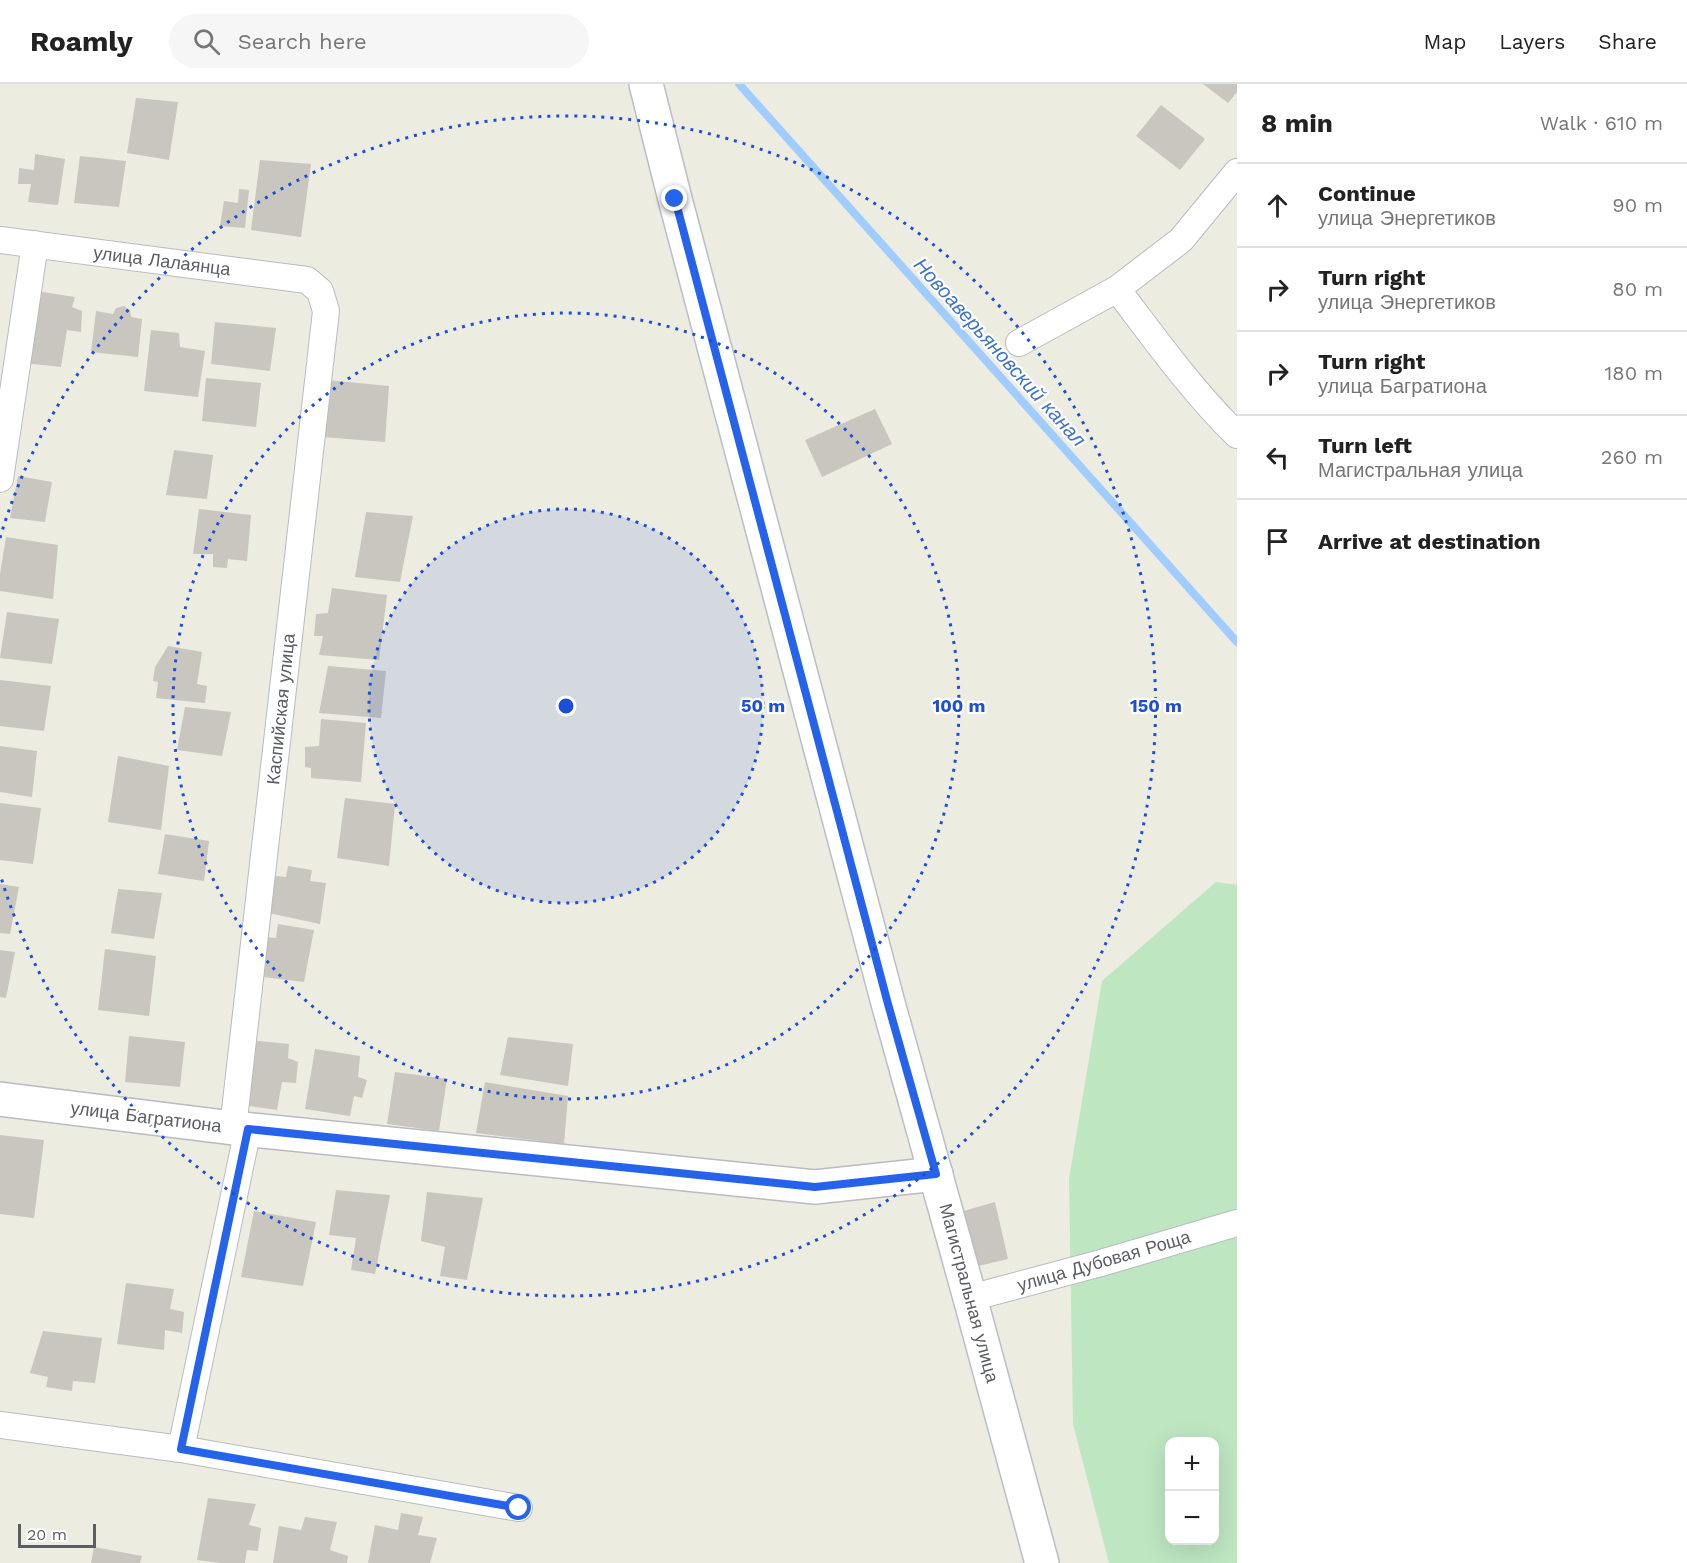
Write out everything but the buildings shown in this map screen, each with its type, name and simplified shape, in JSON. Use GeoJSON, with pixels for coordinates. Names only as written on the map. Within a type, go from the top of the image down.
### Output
{"type":"FeatureCollection","features":[{"type":"Feature","properties":{"kind":"main road","name":"Магистральная улица"},"geometry":{"type":"LineString","coordinates":[[646,84],[888,1004],[1042,1563]]}},
{"type":"Feature","properties":{"kind":"main road","name":"улица Багратиона"},"geometry":{"type":"LineString","coordinates":[[0,1099],[241,1129],[815,1187],[936,1174]]}},
{"type":"Feature","properties":{"kind":"street"},"geometry":{"type":"LineString","coordinates":[[1019,343],[1117,289],[1180,240],[1237,172]]}},
{"type":"Feature","properties":{"kind":"street","name":"улица Лалаянца"},"geometry":{"type":"LineString","coordinates":[[0,240],[307,279],[320,291]]}},
{"type":"Feature","properties":{"kind":"street"},"geometry":{"type":"LineString","coordinates":[[0,479],[35,244]]}},
{"type":"Feature","properties":{"kind":"street"},"geometry":{"type":"LineString","coordinates":[[1117,289],[1215,414],[1237,435]]}},
{"type":"Feature","properties":{"kind":"street","name":"Каспийская улица"},"geometry":{"type":"LineString","coordinates":[[181,1449],[241,1129],[326,311],[320,291]]}},
{"type":"Feature","properties":{"kind":"street","name":"улица Дубовая Роща"},"geometry":{"type":"LineString","coordinates":[[970,1298],[1237,1223]]}},
{"type":"Feature","properties":{"kind":"street"},"geometry":{"type":"LineString","coordinates":[[0,1425],[181,1449],[519,1508]]}},
{"type":"Feature","properties":{"kind":"green space"},"geometry":{"type":"Polygon","coordinates":[[[1216,882],[1237,885],[1237,1563],[1109,1563],[1073,1424],[1069,1179],[1102,981],[1216,882]]]}},
{"type":"Feature","properties":{"kind":"waterway","name":"Новоаверьяновский канал"},"geometry":{"type":"LineString","coordinates":[[739,84],[1237,642]]}},
{"type":"Feature","properties":{"kind":"route"},"geometry":{"type":"LineString","coordinates":[[519,1508],[181,1449],[248,1129],[815,1187],[936,1174],[888,1004],[675,199]]}}]}
